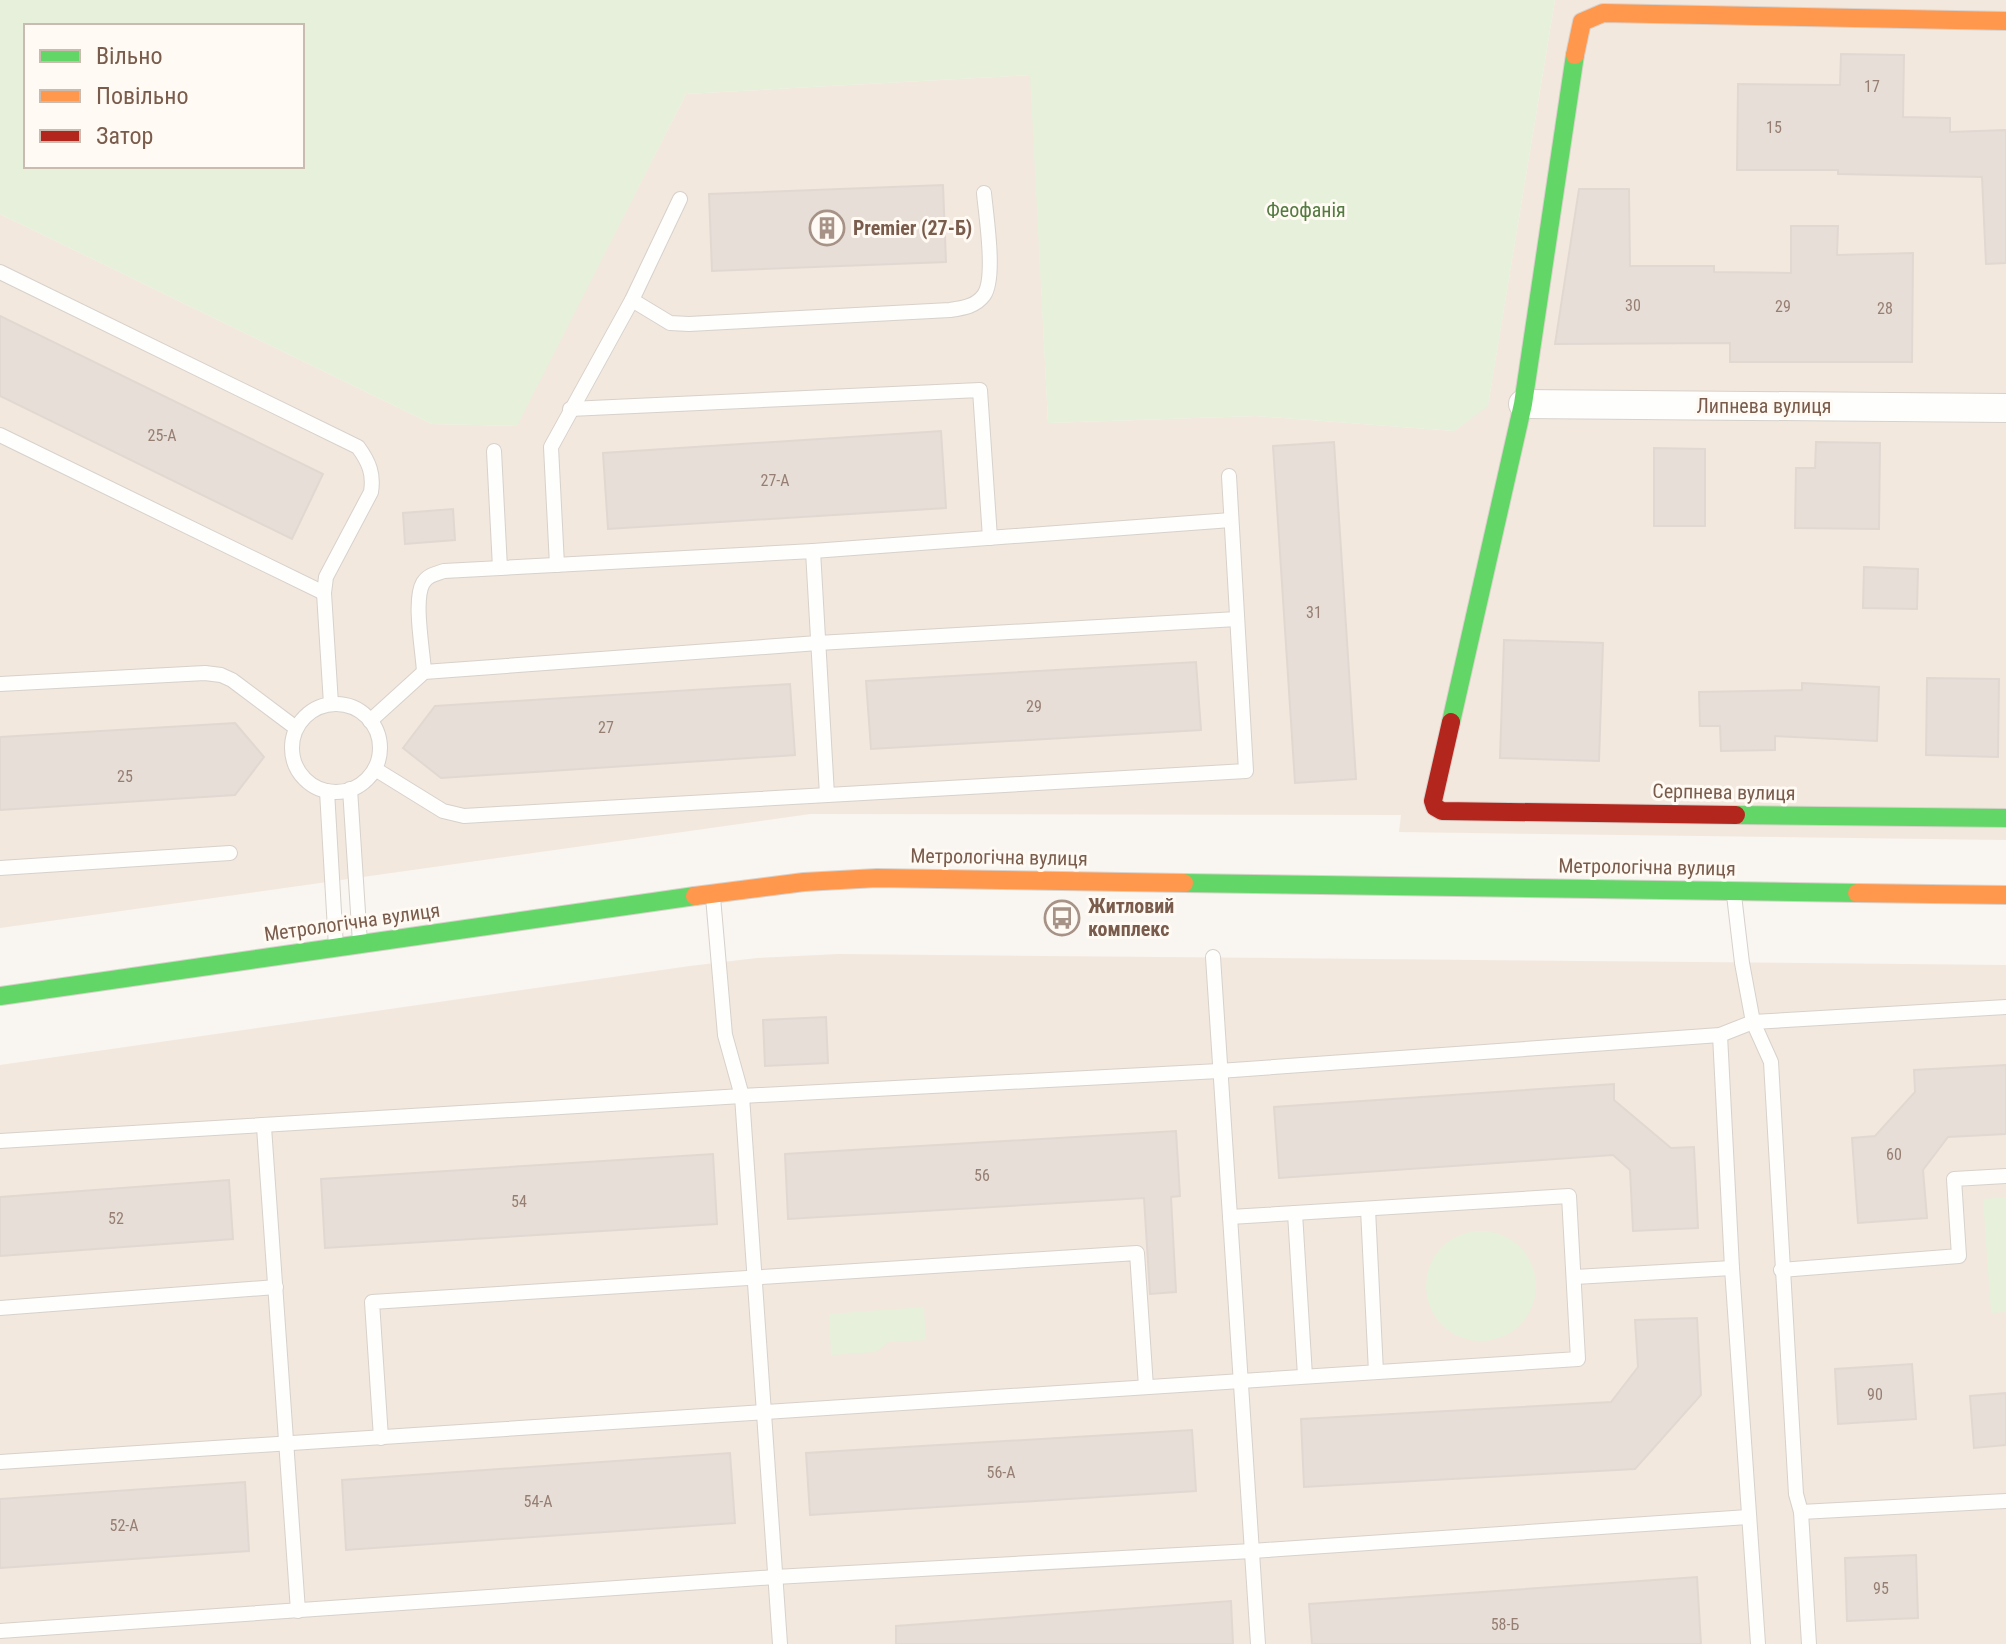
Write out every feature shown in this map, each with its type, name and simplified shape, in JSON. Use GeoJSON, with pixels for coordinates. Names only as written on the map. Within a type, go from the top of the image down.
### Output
{"type":"FeatureCollection","features":[{"type":"Feature","properties":{"kind":"street"},"geometry":{"type":"LineString","coordinates":[[1523,404],[1582,22],[1603,13],[2006,21]]}},
{"type":"Feature","properties":{"kind":"street","name":"Липнева вулиця"},"geometry":{"type":"LineString","coordinates":[[1523,404],[2006,408]]}},
{"type":"Feature","properties":{"kind":"street","name":"Серпнева вулиця"},"geometry":{"type":"LineString","coordinates":[[1523,404],[1433,801],[1435,807],[1442,811],[2006,818]]}},
{"type":"Feature","properties":{"kind":"street","name":"Метрологічна вулиця"},"geometry":{"type":"LineString","coordinates":[[0,996],[713,893],[804,882],[877,878],[2006,895]]}},
{"type":"Feature","properties":{"kind":"lane"},"geometry":{"type":"LineString","coordinates":[[632,300],[670,323],[689,324],[950,310],[971,306],[986,293],[989,273],[984,193]]}},
{"type":"Feature","properties":{"kind":"lane"},"geometry":{"type":"LineString","coordinates":[[557,565],[551,447],[632,300],[680,199]]}},
{"type":"Feature","properties":{"kind":"lane"},"geometry":{"type":"LineString","coordinates":[[0,272],[358,447],[369,462],[373,479],[371,492],[326,577],[324,593],[331,704]]}},
{"type":"Feature","properties":{"kind":"lane"},"geometry":{"type":"LineString","coordinates":[[570,409],[980,390],[990,538]]}},
{"type":"Feature","properties":{"kind":"lane"},"geometry":{"type":"LineString","coordinates":[[0,435],[324,593]]}},
{"type":"Feature","properties":{"kind":"lane"},"geometry":{"type":"LineString","coordinates":[[494,451],[500,568]]}},
{"type":"Feature","properties":{"kind":"lane"},"geometry":{"type":"LineString","coordinates":[[375,769],[443,811],[464,816],[1246,771],[1229,476]]}},
{"type":"Feature","properties":{"kind":"lane"},"geometry":{"type":"LineString","coordinates":[[424,672],[419,600],[421,585],[429,575],[444,571],[813,551],[1231,520]]}},
{"type":"Feature","properties":{"kind":"lane"},"geometry":{"type":"LineString","coordinates":[[813,551],[827,795]]}},
{"type":"Feature","properties":{"kind":"lane"},"geometry":{"type":"LineString","coordinates":[[370,721],[424,672],[818,643],[1237,619]]}},
{"type":"Feature","properties":{"kind":"lane"},"geometry":{"type":"LineString","coordinates":[[0,684],[205,673],[221,675],[296,728]]}},
{"type":"Feature","properties":{"kind":"lane"},"geometry":{"type":"LineString","coordinates":[[331,704],[353,707],[370,721],[375,727],[380,755],[375,769],[366,780],[350,789],[327,791],[314,787],[303,778],[295,766],[292,753],[296,728],[309,712],[331,704]]}},
{"type":"Feature","properties":{"kind":"lane"},"geometry":{"type":"LineString","coordinates":[[350,789],[360,943]]}},
{"type":"Feature","properties":{"kind":"lane"},"geometry":{"type":"LineString","coordinates":[[327,791],[336,947]]}},
{"type":"Feature","properties":{"kind":"lane"},"geometry":{"type":"LineString","coordinates":[[0,868],[230,853]]}},
{"type":"Feature","properties":{"kind":"lane"},"geometry":{"type":"LineString","coordinates":[[1734,891],[1742,963],[1753,1022],[1771,1062],[1781,1270],[1809,1644]]}},
{"type":"Feature","properties":{"kind":"lane"},"geometry":{"type":"LineString","coordinates":[[713,893],[725,1035],[742,1096],[780,1644]]}},
{"type":"Feature","properties":{"kind":"lane"},"geometry":{"type":"LineString","coordinates":[[1213,957],[1258,1644]]}},
{"type":"Feature","properties":{"kind":"lane"},"geometry":{"type":"LineString","coordinates":[[0,1141],[1219,1071],[1720,1035],[1753,1022],[2006,1007]]}},
{"type":"Feature","properties":{"kind":"lane"},"geometry":{"type":"LineString","coordinates":[[1720,1035],[1732,1268],[1758,1644]]}},
{"type":"Feature","properties":{"kind":"lane"},"geometry":{"type":"LineString","coordinates":[[264,1127],[298,1611]]}},
{"type":"Feature","properties":{"kind":"lane"},"geometry":{"type":"LineString","coordinates":[[1781,1270],[1959,1256],[1954,1179],[2006,1176]]}},
{"type":"Feature","properties":{"kind":"lane"},"geometry":{"type":"LineString","coordinates":[[0,1462],[1578,1359],[1569,1196],[1230,1217]]}},
{"type":"Feature","properties":{"kind":"lane"},"geometry":{"type":"LineString","coordinates":[[1368,1209],[1376,1372]]}},
{"type":"Feature","properties":{"kind":"lane"},"geometry":{"type":"LineString","coordinates":[[1295,1213],[1305,1376]]}},
{"type":"Feature","properties":{"kind":"lane"},"geometry":{"type":"LineString","coordinates":[[381,1438],[372,1302],[755,1276],[1137,1253],[1146,1387]]}},
{"type":"Feature","properties":{"kind":"lane"},"geometry":{"type":"LineString","coordinates":[[1575,1277],[1732,1268]]}},
{"type":"Feature","properties":{"kind":"lane"},"geometry":{"type":"LineString","coordinates":[[0,1308],[276,1287]]}},
{"type":"Feature","properties":{"kind":"lane"},"geometry":{"type":"LineString","coordinates":[[1801,1512],[2006,1501]]}},
{"type":"Feature","properties":{"kind":"lane"},"geometry":{"type":"LineString","coordinates":[[0,1631],[775,1577],[1252,1551],[1748,1517]]}},
{"type":"Feature","properties":{"kind":"shaded area"},"geometry":{"type":"Polygon","coordinates":[[[1555,0],[2006,0],[2006,840],[1399,832],[1401,815],[810,814],[0,928],[0,214],[432,424],[516,426],[686,94],[1031,75],[1048,423],[1256,416],[1454,431],[1488,405],[1555,0]]]}},
{"type":"Feature","properties":{"kind":"shaded area"},"geometry":{"type":"Polygon","coordinates":[[[839,954],[2006,965],[2006,1644],[0,1644],[0,1065],[690,966],[757,958],[839,954]]]}},
{"type":"Feature","properties":{"kind":"green space","name":"Феофанія"},"geometry":{"type":"Polygon","coordinates":[[[0,0],[1555,0],[1488,406],[1454,431],[1256,416],[1048,423],[1030,75],[686,94],[517,426],[432,424],[0,214],[0,0]]]}},
{"type":"Feature","properties":{"kind":"green space"},"geometry":{"type":"Polygon","coordinates":[[[2006,1197],[2006,1312],[1991,1313],[1983,1199],[2006,1197]]]}},
{"type":"Feature","properties":{"kind":"green space"},"geometry":{"type":"Polygon","coordinates":[[[1481,1231],[1502,1235],[1520,1247],[1532,1265],[1536,1286],[1532,1307],[1520,1325],[1502,1337],[1481,1341],[1460,1337],[1442,1325],[1430,1307],[1426,1286],[1430,1265],[1442,1247],[1460,1235],[1481,1231]]]}},
{"type":"Feature","properties":{"kind":"green space"},"geometry":{"type":"Polygon","coordinates":[[[924,1307],[926,1340],[889,1342],[876,1352],[831,1355],[829,1314],[924,1307]]]}},
{"type":"Feature","properties":{"kind":"building"},"geometry":{"type":"Polygon","coordinates":[[[1841,54],[1904,55],[1903,117],[1950,118],[1950,132],[2006,130],[2006,263],[1986,264],[1982,177],[1838,174],[1838,170],[1737,170],[1738,84],[1840,85],[1841,54]]]}},
{"type":"Feature","properties":{"kind":"building","name":"Premier (27-Б)"},"geometry":{"type":"Polygon","coordinates":[[[943,185],[946,262],[712,271],[709,194],[943,185]]]}},
{"type":"Feature","properties":{"kind":"building"},"geometry":{"type":"Polygon","coordinates":[[[1579,189],[1629,189],[1630,266],[1714,266],[1714,272],[1791,273],[1791,226],[1838,226],[1837,255],[1913,253],[1912,362],[1730,362],[1730,343],[1555,344],[1579,189]]]}},
{"type":"Feature","properties":{"kind":"building"},"geometry":{"type":"Polygon","coordinates":[[[0,316],[323,474],[292,539],[0,396],[0,316]]]}},
{"type":"Feature","properties":{"kind":"building"},"geometry":{"type":"Polygon","coordinates":[[[941,431],[946,508],[608,529],[603,453],[941,431]]]}},
{"type":"Feature","properties":{"kind":"building"},"geometry":{"type":"Polygon","coordinates":[[[1334,442],[1356,779],[1295,783],[1273,446],[1334,442]]]}},
{"type":"Feature","properties":{"kind":"building"},"geometry":{"type":"Polygon","coordinates":[[[1816,442],[1880,443],[1879,529],[1795,528],[1796,468],[1815,468],[1816,442]]]}},
{"type":"Feature","properties":{"kind":"building"},"geometry":{"type":"Polygon","coordinates":[[[1654,448],[1705,449],[1705,526],[1654,526],[1654,448]]]}},
{"type":"Feature","properties":{"kind":"building"},"geometry":{"type":"Polygon","coordinates":[[[453,509],[455,540],[405,544],[403,513],[453,509]]]}},
{"type":"Feature","properties":{"kind":"building"},"geometry":{"type":"Polygon","coordinates":[[[1864,567],[1918,569],[1917,609],[1863,608],[1864,567]]]}},
{"type":"Feature","properties":{"kind":"building"},"geometry":{"type":"Polygon","coordinates":[[[1504,640],[1603,643],[1599,761],[1500,758],[1504,640]]]}},
{"type":"Feature","properties":{"kind":"building"},"geometry":{"type":"Polygon","coordinates":[[[1196,662],[1201,730],[871,749],[866,681],[1196,662]]]}},
{"type":"Feature","properties":{"kind":"building"},"geometry":{"type":"Polygon","coordinates":[[[1927,678],[1999,679],[1998,757],[1926,755],[1927,678]]]}},
{"type":"Feature","properties":{"kind":"building"},"geometry":{"type":"Polygon","coordinates":[[[1802,683],[1879,687],[1877,741],[1775,736],[1775,750],[1721,751],[1720,726],[1700,726],[1699,692],[1802,690],[1802,683]]]}},
{"type":"Feature","properties":{"kind":"building"},"geometry":{"type":"Polygon","coordinates":[[[790,684],[795,755],[441,778],[403,748],[435,706],[790,684]]]}},
{"type":"Feature","properties":{"kind":"building"},"geometry":{"type":"Polygon","coordinates":[[[235,723],[264,757],[235,795],[0,810],[0,737],[235,723]]]}},
{"type":"Feature","properties":{"kind":"building"},"geometry":{"type":"Polygon","coordinates":[[[826,1017],[828,1063],[765,1066],[763,1020],[826,1017]]]}},
{"type":"Feature","properties":{"kind":"building"},"geometry":{"type":"Polygon","coordinates":[[[2006,1065],[2006,1134],[1948,1137],[1923,1170],[1927,1218],[1858,1223],[1852,1138],[1875,1136],[1915,1092],[1914,1070],[2006,1065]]]}},
{"type":"Feature","properties":{"kind":"building"},"geometry":{"type":"Polygon","coordinates":[[[1614,1084],[1614,1100],[1671,1148],[1694,1147],[1698,1228],[1633,1231],[1630,1170],[1613,1155],[1279,1178],[1274,1107],[1614,1084]]]}},
{"type":"Feature","properties":{"kind":"building"},"geometry":{"type":"Polygon","coordinates":[[[1176,1131],[1180,1196],[1171,1197],[1176,1292],[1150,1294],[1144,1198],[788,1219],[785,1154],[1176,1131]]]}},
{"type":"Feature","properties":{"kind":"building"},"geometry":{"type":"Polygon","coordinates":[[[713,1154],[717,1224],[325,1248],[321,1179],[713,1154]]]}},
{"type":"Feature","properties":{"kind":"building"},"geometry":{"type":"Polygon","coordinates":[[[229,1180],[233,1239],[0,1256],[0,1197],[229,1180]]]}},
{"type":"Feature","properties":{"kind":"building"},"geometry":{"type":"Polygon","coordinates":[[[1697,1318],[1701,1395],[1635,1469],[1304,1487],[1301,1419],[1611,1402],[1638,1367],[1635,1320],[1697,1318]]]}},
{"type":"Feature","properties":{"kind":"building"},"geometry":{"type":"Polygon","coordinates":[[[1912,1364],[1916,1419],[1838,1424],[1835,1369],[1912,1364]]]}},
{"type":"Feature","properties":{"kind":"building"},"geometry":{"type":"Polygon","coordinates":[[[2006,1393],[2006,1445],[1974,1448],[1970,1396],[2006,1393]]]}},
{"type":"Feature","properties":{"kind":"building"},"geometry":{"type":"Polygon","coordinates":[[[1192,1430],[1196,1491],[810,1515],[806,1453],[1192,1430]]]}},
{"type":"Feature","properties":{"kind":"building"},"geometry":{"type":"Polygon","coordinates":[[[730,1453],[735,1523],[346,1550],[342,1480],[730,1453]]]}},
{"type":"Feature","properties":{"kind":"building"},"geometry":{"type":"Polygon","coordinates":[[[245,1482],[249,1551],[0,1568],[0,1499],[245,1482]]]}},
{"type":"Feature","properties":{"kind":"building"},"geometry":{"type":"Polygon","coordinates":[[[1916,1555],[1918,1618],[1847,1621],[1845,1558],[1916,1555]]]}},
{"type":"Feature","properties":{"kind":"building"},"geometry":{"type":"Polygon","coordinates":[[[1697,1577],[1701,1644],[1312,1644],[1309,1604],[1697,1577]]]}},
{"type":"Feature","properties":{"kind":"building"},"geometry":{"type":"Polygon","coordinates":[[[1231,1601],[1233,1644],[896,1644],[896,1626],[1231,1601]]]}},
{"type":"Feature","properties":{"kind":"traffic: fast"},"geometry":{"type":"LineString","coordinates":[[1451,722],[1523,404],[1575,55]]}},
{"type":"Feature","properties":{"kind":"traffic: fast"},"geometry":{"type":"LineString","coordinates":[[1736,815],[2006,818]]}},
{"type":"Feature","properties":{"kind":"traffic: fast"},"geometry":{"type":"LineString","coordinates":[[1184,883],[1857,893]]}},
{"type":"Feature","properties":{"kind":"traffic: fast"},"geometry":{"type":"LineString","coordinates":[[0,996],[695,896]]}},
{"type":"Feature","properties":{"kind":"traffic: slow"},"geometry":{"type":"LineString","coordinates":[[1575,55],[1582,22],[1603,13],[2006,21]]}},
{"type":"Feature","properties":{"kind":"traffic: slow"},"geometry":{"type":"LineString","coordinates":[[695,896],[804,882],[877,878],[1184,883]]}},
{"type":"Feature","properties":{"kind":"traffic: slow"},"geometry":{"type":"LineString","coordinates":[[1857,893],[2006,895]]}},
{"type":"Feature","properties":{"kind":"traffic: jam"},"geometry":{"type":"LineString","coordinates":[[1451,722],[1433,801],[1435,807],[1442,811],[1736,815]]}},
{"type":"Feature","properties":{"kind":"place","name":"Premier (27-Б)"},"geometry":{"type":"Point","coordinates":[827,228]}},
{"type":"Feature","properties":{"kind":"place","name":"Житловий комплекс"},"geometry":{"type":"Point","coordinates":[1062,918]}}]}
